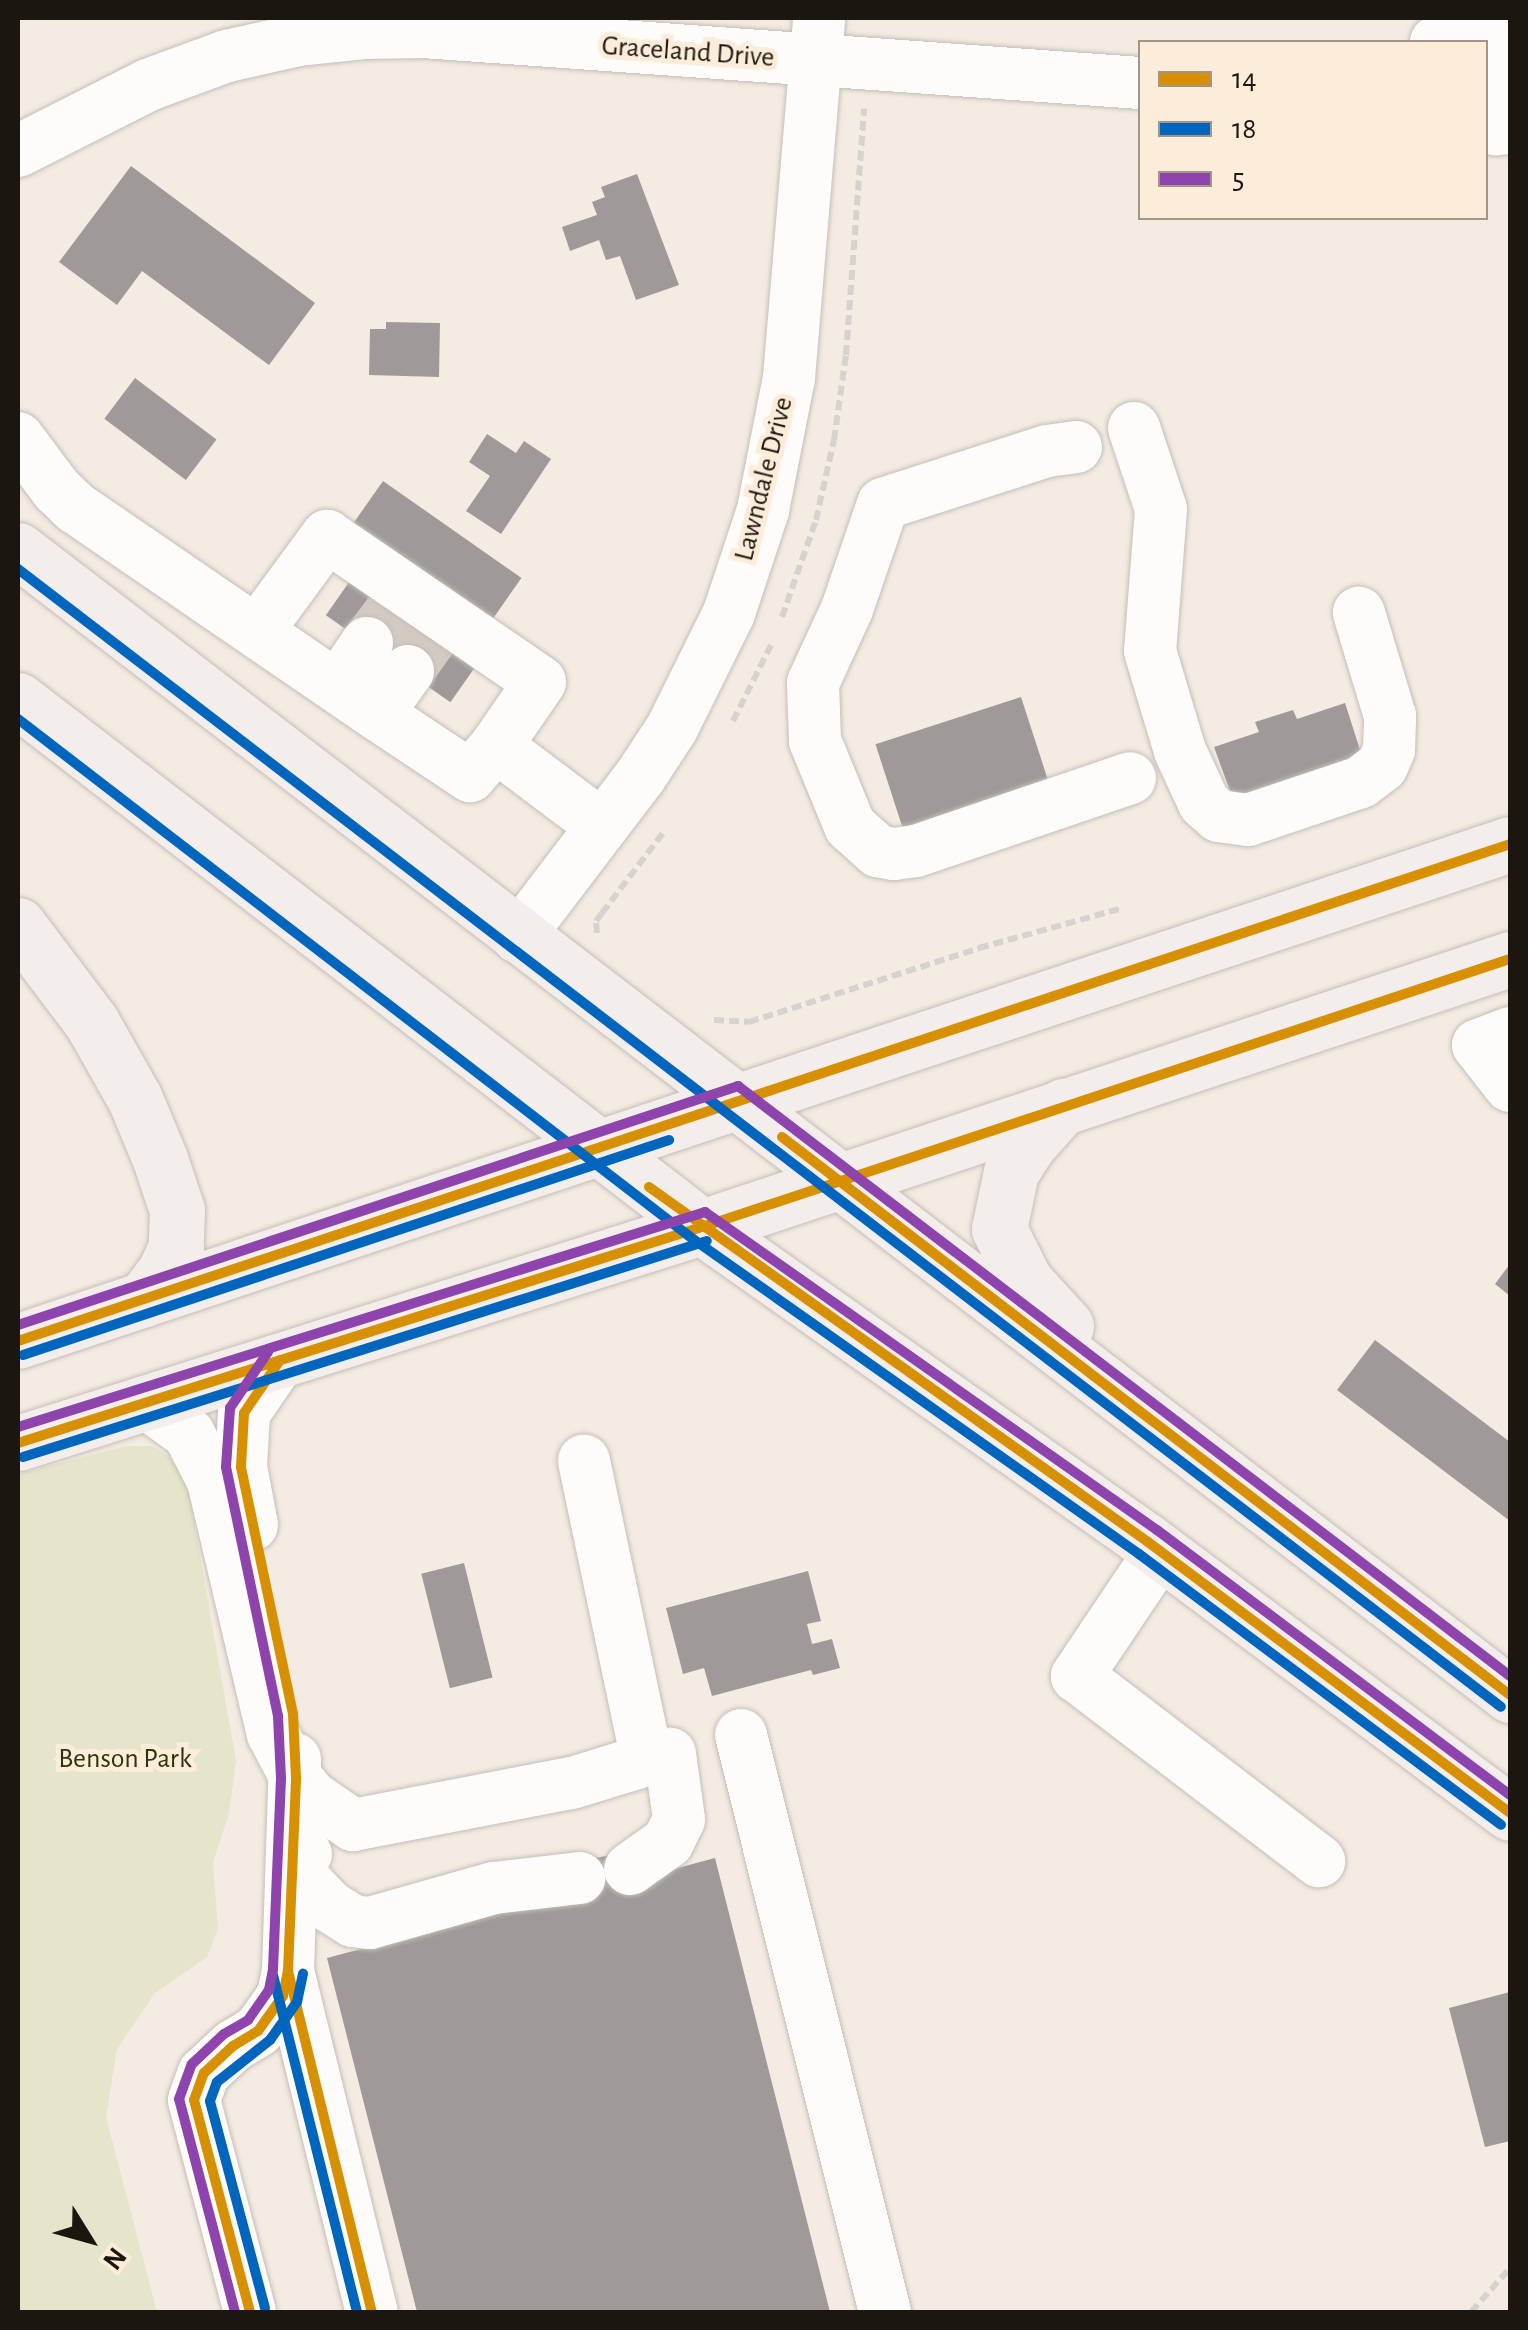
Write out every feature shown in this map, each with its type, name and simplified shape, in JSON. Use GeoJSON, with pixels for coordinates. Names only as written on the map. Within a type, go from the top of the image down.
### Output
{"type":"FeatureCollection","features":[{"type":"Feature","properties":{"kind":"main road"},"geometry":{"type":"LineString","coordinates":[[18,550],[1510,1695]]}},
{"type":"Feature","properties":{"kind":"main road"},"geometry":{"type":"LineString","coordinates":[[18,700],[702,1227],[1161,1551],[1510,1813]]}},
{"type":"Feature","properties":{"kind":"main road"},"geometry":{"type":"LineString","coordinates":[[18,1341],[1510,844]]}},
{"type":"Feature","properties":{"kind":"main road"},"geometry":{"type":"LineString","coordinates":[[18,925],[92,1023],[135,1098],[160,1158],[177,1210],[176,1248],[144,1299]]}},
{"type":"Feature","properties":{"kind":"main road"},"geometry":{"type":"LineString","coordinates":[[18,1443],[702,1227],[1510,959]]}},
{"type":"Feature","properties":{"kind":"main road"},"geometry":{"type":"LineString","coordinates":[[1063,1106],[1028,1144],[1011,1172],[998,1228],[1025,1281],[1163,1431]]}},
{"type":"Feature","properties":{"kind":"street","name":"Graceland Drive"},"geometry":{"type":"LineString","coordinates":[[18,151],[148,84],[226,56],[348,34],[817,40],[1138,83]]}},
{"type":"Feature","properties":{"kind":"street","name":"Lawndale Drive"},"geometry":{"type":"LineString","coordinates":[[518,937],[672,728],[728,613],[763,510],[789,378],[817,40]]}},
{"type":"Feature","properties":{"kind":"street"},"geometry":{"type":"LineString","coordinates":[[1488,80],[1497,130]]}},
{"type":"Feature","properties":{"kind":"street"},"geometry":{"type":"LineString","coordinates":[[1134,428],[1160,509],[1150,651],[1180,751],[1204,802],[1218,816],[1248,820],[1361,782],[1382,766],[1388,750],[1390,716],[1358,613]]}},
{"type":"Feature","properties":{"kind":"street"},"geometry":{"type":"LineString","coordinates":[[18,438],[56,489],[76,508],[470,776],[540,682],[410,626],[327,536],[258,630]]}},
{"type":"Feature","properties":{"kind":"street"},"geometry":{"type":"LineString","coordinates":[[1076,447],[1047,452],[884,504],[847,608],[813,683],[815,741],[850,826],[878,851],[916,850],[1128,790]]}},
{"type":"Feature","properties":{"kind":"street"},"geometry":{"type":"LineString","coordinates":[[357,700],[410,626]]}},
{"type":"Feature","properties":{"kind":"street"},"geometry":{"type":"LineString","coordinates":[[496,746],[602,826]]}},
{"type":"Feature","properties":{"kind":"street"},"geometry":{"type":"LineString","coordinates":[[1494,1039],[1510,1086]]}},
{"type":"Feature","properties":{"kind":"street"},"geometry":{"type":"LineString","coordinates":[[250,2312],[194,2100],[204,2073],[233,2046],[258,2031],[283,1996],[288,1972],[296,1778],[292,1714],[241,1466],[244,1413],[280,1360]]}},
{"type":"Feature","properties":{"kind":"street"},"geometry":{"type":"LineString","coordinates":[[145,1402],[189,1434],[213,1481],[274,1734],[296,1778],[312,1797],[353,1825]]}},
{"type":"Feature","properties":{"kind":"street"},"geometry":{"type":"LineString","coordinates":[[584,1461],[658,1757],[679,1818],[668,1842],[630,1869]]}},
{"type":"Feature","properties":{"kind":"street"},"geometry":{"type":"LineString","coordinates":[[1161,1551],[1077,1676],[1319,1861]]}},
{"type":"Feature","properties":{"kind":"street"},"geometry":{"type":"LineString","coordinates":[[292,1868],[320,1839],[353,1825],[572,1783],[658,1757],[757,1739],[885,2312]]}},
{"type":"Feature","properties":{"kind":"street"},"geometry":{"type":"LineString","coordinates":[[292,1868],[329,1906],[353,1921],[370,1923],[494,1888],[579,1878]]}},
{"type":"Feature","properties":{"kind":"street"},"geometry":{"type":"LineString","coordinates":[[288,1972],[372,2312]]}},
{"type":"Feature","properties":{"kind":"path"},"geometry":{"type":"LineString","coordinates":[[1471,2312],[1510,2268]]}},
{"type":"Feature","properties":{"kind":"green space","name":"Benson Park"},"geometry":{"type":"Polygon","coordinates":[[[126,1446],[152,1446],[169,1457],[187,1482],[236,1761],[229,1813],[213,1863],[218,1929],[207,1957],[155,1993],[117,2049],[106,2117],[157,2312],[18,2312],[18,1474],[126,1446]]]}},
{"type":"Feature","properties":{"kind":"building"},"geometry":{"type":"Polygon","coordinates":[[[131,166],[315,303],[269,365],[142,271],[117,305],[59,262],[131,166]]]}},
{"type":"Feature","properties":{"kind":"building"},"geometry":{"type":"Polygon","coordinates":[[[637,174],[679,285],[636,300],[620,256],[606,260],[599,240],[570,251],[562,227],[597,215],[592,202],[605,197],[601,187],[637,174]]]}},
{"type":"Feature","properties":{"kind":"building"},"geometry":{"type":"Polygon","coordinates":[[[386,322],[440,323],[439,377],[369,375],[370,329],[386,329],[386,322]]]}},
{"type":"Feature","properties":{"kind":"building"},"geometry":{"type":"Polygon","coordinates":[[[135,378],[216,439],[186,480],[104,419],[135,378]]]}},
{"type":"Feature","properties":{"kind":"building"},"geometry":{"type":"Polygon","coordinates":[[[487,434],[516,453],[524,441],[551,459],[501,534],[466,511],[490,476],[469,462],[487,434]]]}},
{"type":"Feature","properties":{"kind":"building"},"geometry":{"type":"Polygon","coordinates":[[[383,481],[521,578],[484,631],[346,534],[383,481]]]}},
{"type":"Feature","properties":{"kind":"building"},"geometry":{"type":"Polygon","coordinates":[[[354,575],[479,662],[450,702],[326,615],[354,575]]]}},
{"type":"Feature","properties":{"kind":"building"},"geometry":{"type":"Polygon","coordinates":[[[1021,697],[1051,790],[906,837],[875,744],[1021,697]]]}},
{"type":"Feature","properties":{"kind":"building"},"geometry":{"type":"Polygon","coordinates":[[[1345,703],[1363,759],[1234,802],[1214,747],[1259,732],[1255,722],[1293,710],[1297,719],[1345,703]]]}},
{"type":"Feature","properties":{"kind":"building"},"geometry":{"type":"Polygon","coordinates":[[[1510,1264],[1510,1296],[1495,1284],[1510,1264]]]}},
{"type":"Feature","properties":{"kind":"building"},"geometry":{"type":"Polygon","coordinates":[[[1375,1340],[1510,1442],[1510,1521],[1337,1390],[1375,1340]]]}},
{"type":"Feature","properties":{"kind":"building"},"geometry":{"type":"Polygon","coordinates":[[[464,1563],[493,1677],[450,1688],[421,1574],[464,1563]]]}},
{"type":"Feature","properties":{"kind":"building"},"geometry":{"type":"Polygon","coordinates":[[[808,1571],[821,1621],[807,1624],[812,1644],[832,1639],[840,1668],[813,1675],[811,1670],[712,1696],[704,1668],[683,1674],[666,1608],[808,1571]]]}},
{"type":"Feature","properties":{"kind":"building"},"geometry":{"type":"Polygon","coordinates":[[[626,1852],[633,1880],[715,1858],[830,2312],[417,2312],[327,1958],[582,1890],[575,1862],[626,1852]]]}},
{"type":"Feature","properties":{"kind":"building"},"geometry":{"type":"Polygon","coordinates":[[[1510,1992],[1510,2141],[1485,2147],[1449,2008],[1510,1992]]]}},
{"type":"Feature","properties":{"kind":"tunnel"},"geometry":{"type":"LineString","coordinates":[[367,643],[396,604]]}},
{"type":"Feature","properties":{"kind":"tunnel"},"geometry":{"type":"LineString","coordinates":[[408,671],[436,632]]}},
{"type":"Feature","properties":{"kind":"transit line","name":"18"},"geometry":{"type":"LineString","coordinates":[[18,569],[1501,1707]]}},
{"type":"Feature","properties":{"kind":"transit line","name":"18"},"geometry":{"type":"LineString","coordinates":[[18,719],[693,1239],[1139,1554],[1501,1825]]}},
{"type":"Feature","properties":{"kind":"transit line","name":"14"},"geometry":{"type":"LineString","coordinates":[[18,1341],[1510,844]]}},
{"type":"Feature","properties":{"kind":"transit line","name":"14"},"geometry":{"type":"LineString","coordinates":[[18,1443],[702,1227],[1510,959]]}},
{"type":"Feature","properties":{"kind":"transit line","name":"5"},"geometry":{"type":"LineString","coordinates":[[18,1325],[738,1086],[1510,1676]]}},
{"type":"Feature","properties":{"kind":"transit line","name":"14"},"geometry":{"type":"LineString","coordinates":[[782,1137],[1510,1695]]}},
{"type":"Feature","properties":{"kind":"transit line","name":"18"},"geometry":{"type":"LineString","coordinates":[[23,1355],[669,1140]]}},
{"type":"Feature","properties":{"kind":"transit line","name":"14"},"geometry":{"type":"LineString","coordinates":[[649,1187],[1148,1542],[1510,1813]]}},
{"type":"Feature","properties":{"kind":"transit line","name":"5"},"geometry":{"type":"LineString","coordinates":[[18,1427],[705,1212],[1157,1530],[1510,1795]]}},
{"type":"Feature","properties":{"kind":"transit line","name":"18"},"geometry":{"type":"LineString","coordinates":[[23,1457],[707,1241]]}},
{"type":"Feature","properties":{"kind":"transit line","name":"5"},"geometry":{"type":"LineString","coordinates":[[235,2312],[179,2099],[192,2064],[224,2034],[248,2020],[269,1990],[273,1969],[281,1778],[278,1716],[226,1467],[230,1408],[268,1352]]}},
{"type":"Feature","properties":{"kind":"transit line","name":"14"},"geometry":{"type":"LineString","coordinates":[[250,2312],[194,2100],[204,2073],[233,2046],[258,2031],[283,1996],[288,1971],[296,1778],[293,1714],[241,1467],[244,1413],[280,1360]]}},
{"type":"Feature","properties":{"kind":"transit line","name":"14"},"geometry":{"type":"LineString","coordinates":[[288,1971],[372,2312]]}},
{"type":"Feature","properties":{"kind":"transit line","name":"18"},"geometry":{"type":"LineString","coordinates":[[265,2308],[210,2101],[217,2082],[270,2040],[297,2002],[303,1974]]}},
{"type":"Feature","properties":{"kind":"transit line","name":"18"},"geometry":{"type":"LineString","coordinates":[[273,1975],[357,2312]]}}]}
